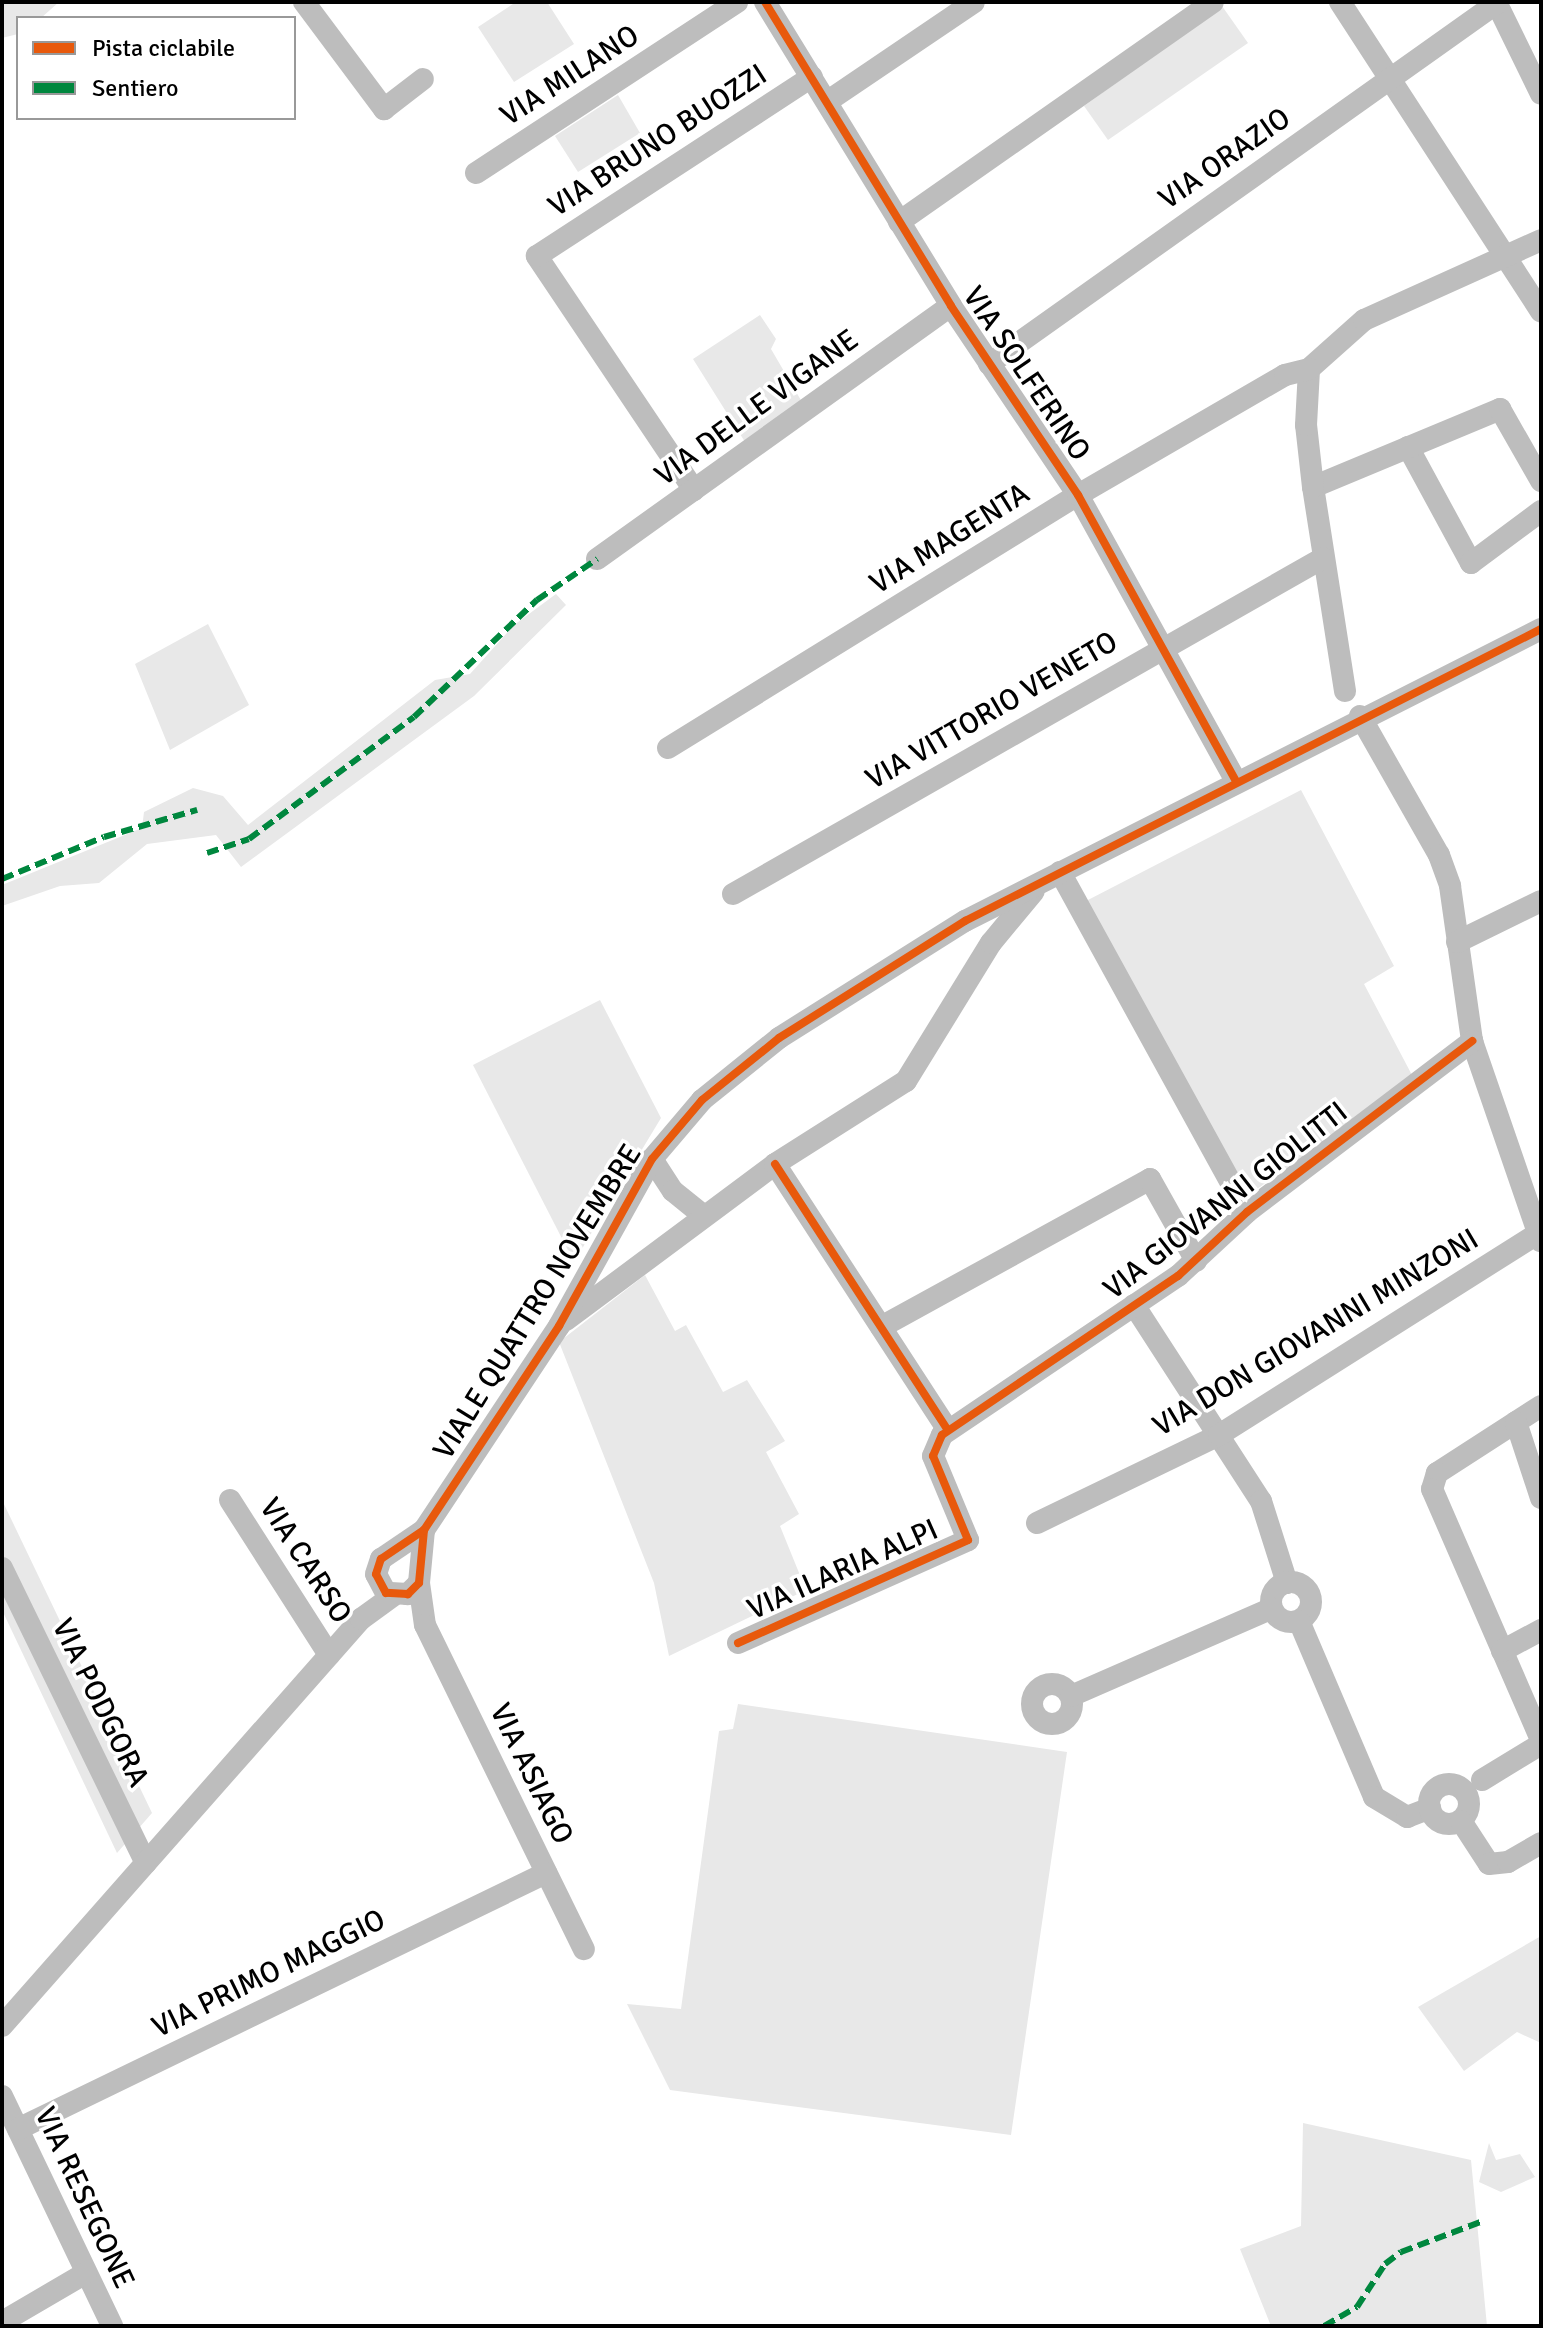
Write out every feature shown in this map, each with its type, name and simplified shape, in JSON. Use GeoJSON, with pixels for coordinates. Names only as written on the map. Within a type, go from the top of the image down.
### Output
{"type":"FeatureCollection","features":[{"type":"Feature","properties":{"kind":"street"},"geometry":{"type":"LineString","coordinates":[[304,2],[384,109],[423,79]]}},
{"type":"Feature","properties":{"kind":"street","name":"VIA MILANO"},"geometry":{"type":"LineString","coordinates":[[476,173],[737,2]]}},
{"type":"Feature","properties":{"kind":"street","name":"VIA SOLFERINO"},"geometry":{"type":"LineString","coordinates":[[765,2],[951,306],[1078,495],[1236,781]]}},
{"type":"Feature","properties":{"kind":"street"},"geometry":{"type":"LineString","coordinates":[[828,101],[974,2]]}},
{"type":"Feature","properties":{"kind":"street"},"geometry":{"type":"LineString","coordinates":[[899,222],[1213,2]]}},
{"type":"Feature","properties":{"kind":"street"},"geometry":{"type":"LineString","coordinates":[[1340,2],[1541,311]]}},
{"type":"Feature","properties":{"kind":"street"},"geometry":{"type":"LineString","coordinates":[[1496,3],[1541,94]]}},
{"type":"Feature","properties":{"kind":"street","name":"VIA ORAZIO"},"geometry":{"type":"LineString","coordinates":[[989,364],[1496,3]]}},
{"type":"Feature","properties":{"kind":"street","name":"VIA BRUNO BUOZZI"},"geometry":{"type":"LineString","coordinates":[[694,490],[537,256],[812,77]]}},
{"type":"Feature","properties":{"kind":"street"},"geometry":{"type":"LineString","coordinates":[[1345,691],[1323,558],[1306,425],[1309,369],[1364,320],[1541,240]]}},
{"type":"Feature","properties":{"kind":"street","name":"VIA DELLE VIGANE"},"geometry":{"type":"LineString","coordinates":[[597,559],[951,306]]}},
{"type":"Feature","properties":{"kind":"street","name":"VIA MAGENTA"},"geometry":{"type":"LineString","coordinates":[[668,748],[1078,495],[1285,375],[1309,369]]}},
{"type":"Feature","properties":{"kind":"street"},"geometry":{"type":"LineString","coordinates":[[1313,487],[1500,409],[1541,481]]}},
{"type":"Feature","properties":{"kind":"street"},"geometry":{"type":"LineString","coordinates":[[1408,447],[1471,563],[1541,511]]}},
{"type":"Feature","properties":{"kind":"street","name":"VIA VITTORIO VENETO"},"geometry":{"type":"LineString","coordinates":[[733,894],[1323,558]]}},
{"type":"Feature","properties":{"kind":"street","name":"VIALE QUATTRO NOVEMBRE"},"geometry":{"type":"LineString","coordinates":[[402,1585],[424,1530],[559,1326],[652,1159],[702,1100],[779,1038],[965,921],[1360,716],[1541,629]]}},
{"type":"Feature","properties":{"kind":"street"},"geometry":{"type":"LineString","coordinates":[[1360,716],[1439,855],[1457,942],[1472,1041],[1540,1237]]}},
{"type":"Feature","properties":{"kind":"street"},"geometry":{"type":"LineString","coordinates":[[1051,876],[1247,1212]]}},
{"type":"Feature","properties":{"kind":"street","name":"VIALE QUATTRO NOVEMBRE"},"geometry":{"type":"LineString","coordinates":[[559,1326],[775,1164],[906,1081],[991,943],[1051,876]]}},
{"type":"Feature","properties":{"kind":"street"},"geometry":{"type":"LineString","coordinates":[[1457,942],[1541,901]]}},
{"type":"Feature","properties":{"kind":"street"},"geometry":{"type":"LineString","coordinates":[[965,921],[991,943]]}},
{"type":"Feature","properties":{"kind":"street","name":"VIA GIOVANNI GIOLITTI"},"geometry":{"type":"LineString","coordinates":[[948,1430],[1196,1261],[1247,1212],[1472,1041]]}},
{"type":"Feature","properties":{"kind":"street"},"geometry":{"type":"LineString","coordinates":[[652,1159],[673,1191],[703,1215]]}},
{"type":"Feature","properties":{"kind":"street"},"geometry":{"type":"LineString","coordinates":[[775,1164],[948,1430]]}},
{"type":"Feature","properties":{"kind":"street"},"geometry":{"type":"LineString","coordinates":[[881,1327],[1150,1179],[1196,1261]]}},
{"type":"Feature","properties":{"kind":"street","name":"VIA DON GIOVANNI MINZONI"},"geometry":{"type":"LineString","coordinates":[[1037,1523],[1219,1435],[1540,1237]]}},
{"type":"Feature","properties":{"kind":"street"},"geometry":{"type":"LineString","coordinates":[[1134,1305],[1261,1501],[1287,1583],[1309,1593],[1309,1612],[1299,1621],[1286,1622],[1272,1608],[1272,1595],[1287,1583]]}},
{"type":"Feature","properties":{"kind":"street"},"geometry":{"type":"LineString","coordinates":[[1482,1780],[1541,1742],[1432,1489],[1437,1473],[1541,1406]]}},
{"type":"Feature","properties":{"kind":"street"},"geometry":{"type":"LineString","coordinates":[[1516,1422],[1541,1498]]}},
{"type":"Feature","properties":{"kind":"street","name":"VIA ILARIA ALPI"},"geometry":{"type":"LineString","coordinates":[[738,1643],[968,1540],[933,1456],[948,1430]]}},
{"type":"Feature","properties":{"kind":"street","name":"VIA CARSO"},"geometry":{"type":"LineString","coordinates":[[230,1500],[329,1655]]}},
{"type":"Feature","properties":{"kind":"street","name":"VIALE QUATTRO NOVEMBRE"},"geometry":{"type":"LineString","coordinates":[[395,1551],[424,1530]]}},
{"type":"Feature","properties":{"kind":"street"},"geometry":{"type":"LineString","coordinates":[[2,2026],[361,1619],[402,1585],[411,1555],[395,1551],[377,1566],[402,1585]]}},
{"type":"Feature","properties":{"kind":"street","name":"VIA PODGORA"},"geometry":{"type":"LineString","coordinates":[[3,1571],[146,1863]]}},
{"type":"Feature","properties":{"kind":"street","name":"VIA ASIAGO"},"geometry":{"type":"LineString","coordinates":[[402,1585],[425,1625],[584,1949]]}},
{"type":"Feature","properties":{"kind":"street"},"geometry":{"type":"LineString","coordinates":[[1071,1696],[1272,1608]]}},
{"type":"Feature","properties":{"kind":"street"},"geometry":{"type":"LineString","coordinates":[[1299,1621],[1374,1797],[1407,1817],[1430,1808]]}},
{"type":"Feature","properties":{"kind":"street"},"geometry":{"type":"LineString","coordinates":[[1502,1651],[1541,1630]]}},
{"type":"Feature","properties":{"kind":"street"},"geometry":{"type":"LineString","coordinates":[[1430,1808],[1435,1790],[1454,1785],[1469,1804],[1461,1821]]}},
{"type":"Feature","properties":{"kind":"street"},"geometry":{"type":"LineString","coordinates":[[1430,1808],[1442,1823],[1461,1821]]}},
{"type":"Feature","properties":{"kind":"street"},"geometry":{"type":"LineString","coordinates":[[1461,1821],[1489,1864],[1508,1862],[1541,1843]]}},
{"type":"Feature","properties":{"kind":"street","name":"VIA PRIMO MAGGIO"},"geometry":{"type":"LineString","coordinates":[[18,2129],[546,1873]]}},
{"type":"Feature","properties":{"kind":"street","name":"VIA RESEGONE"},"geometry":{"type":"LineString","coordinates":[[2,2096],[112,2326]]}},
{"type":"Feature","properties":{"kind":"street"},"geometry":{"type":"LineString","coordinates":[[2,2322],[86,2273]]}},
{"type":"Feature","properties":{"kind":"shaded area"},"geometry":{"type":"Polygon","coordinates":[[[2,2],[59,2],[43,16],[16,16],[16,34],[2,38],[2,2]]]}},
{"type":"Feature","properties":{"kind":"shaded area"},"geometry":{"type":"Polygon","coordinates":[[[516,2],[547,2],[574,44],[514,82],[478,27],[516,2]]]}},
{"type":"Feature","properties":{"kind":"shaded area"},"geometry":{"type":"Polygon","coordinates":[[[1222,6],[1248,43],[1108,140],[1084,106],[1222,6]]]}},
{"type":"Feature","properties":{"kind":"shaded area"},"geometry":{"type":"Polygon","coordinates":[[[618,95],[640,133],[578,172],[555,136],[618,95]]]}},
{"type":"Feature","properties":{"kind":"shaded area"},"geometry":{"type":"Polygon","coordinates":[[[760,315],[776,339],[771,349],[802,402],[745,442],[693,359],[760,315]]]}},
{"type":"Feature","properties":{"kind":"shaded area"},"geometry":{"type":"Polygon","coordinates":[[[556,594],[566,605],[474,696],[241,867],[216,835],[147,844],[99,883],[60,886],[2,906],[2,885],[142,828],[144,812],[193,788],[223,796],[248,825],[435,680],[470,674],[514,625],[556,594]]]}},
{"type":"Feature","properties":{"kind":"shaded area"},"geometry":{"type":"Polygon","coordinates":[[[208,624],[249,705],[170,750],[135,664],[208,624]]]}},
{"type":"Feature","properties":{"kind":"shaded area"},"geometry":{"type":"Polygon","coordinates":[[[1301,790],[1394,966],[1364,984],[1413,1077],[1246,1197],[1086,901],[1301,790]]]}},
{"type":"Feature","properties":{"kind":"shaded area"},"geometry":{"type":"Polygon","coordinates":[[[600,1000],[661,1118],[574,1262],[473,1065],[600,1000]]]}},
{"type":"Feature","properties":{"kind":"shaded area"},"geometry":{"type":"Polygon","coordinates":[[[645,1275],[675,1331],[686,1325],[723,1392],[747,1380],[785,1441],[766,1452],[799,1514],[780,1526],[806,1590],[669,1656],[654,1583],[559,1342],[645,1275]]]}},
{"type":"Feature","properties":{"kind":"shaded area"},"geometry":{"type":"Polygon","coordinates":[[[2,1500],[152,1813],[117,1853],[2,1610],[2,1500]]]}},
{"type":"Feature","properties":{"kind":"shaded area"},"geometry":{"type":"Polygon","coordinates":[[[738,1704],[1067,1752],[1011,2135],[670,2090],[627,2004],[681,2009],[719,1731],[733,1729],[738,1704]]]}},
{"type":"Feature","properties":{"kind":"shaded area"},"geometry":{"type":"Polygon","coordinates":[[[1541,1936],[1541,2043],[1517,2032],[1464,2071],[1418,2007],[1541,1936]]]}},
{"type":"Feature","properties":{"kind":"shaded area"},"geometry":{"type":"Polygon","coordinates":[[[1303,2123],[1471,2160],[1487,2326],[1271,2326],[1240,2249],[1301,2226],[1303,2123]]]}},
{"type":"Feature","properties":{"kind":"shaded area"},"geometry":{"type":"Polygon","coordinates":[[[1489,2143],[1496,2160],[1520,2154],[1535,2177],[1501,2192],[1479,2182],[1489,2143]]]}},
{"type":"Feature","properties":{"kind":"marked path"},"geometry":{"type":"LineString","coordinates":[[207,853],[249,839],[414,717],[537,600],[597,559]]}},
{"type":"Feature","properties":{"kind":"marked path"},"geometry":{"type":"LineString","coordinates":[[2,879],[104,837],[197,810]]}},
{"type":"Feature","properties":{"kind":"marked path"},"geometry":{"type":"LineString","coordinates":[[1324,2326],[1357,2307],[1385,2264],[1401,2252],[1483,2221]]}},
{"type":"Feature","properties":{"kind":"cycle path"},"geometry":{"type":"LineString","coordinates":[[765,2],[951,306],[1078,495],[1236,781]]}},
{"type":"Feature","properties":{"kind":"cycle path"},"geometry":{"type":"LineString","coordinates":[[424,1530],[419,1583],[408,1594],[386,1593],[376,1574],[381,1559],[424,1530],[559,1326],[652,1159],[702,1100],[779,1038],[965,921],[1541,629]]}},
{"type":"Feature","properties":{"kind":"cycle path"},"geometry":{"type":"LineString","coordinates":[[738,1643],[968,1540],[933,1456],[942,1435],[1178,1276],[1247,1212],[1472,1041]]}},
{"type":"Feature","properties":{"kind":"cycle path"},"geometry":{"type":"LineString","coordinates":[[775,1164],[948,1430]]}}]}
